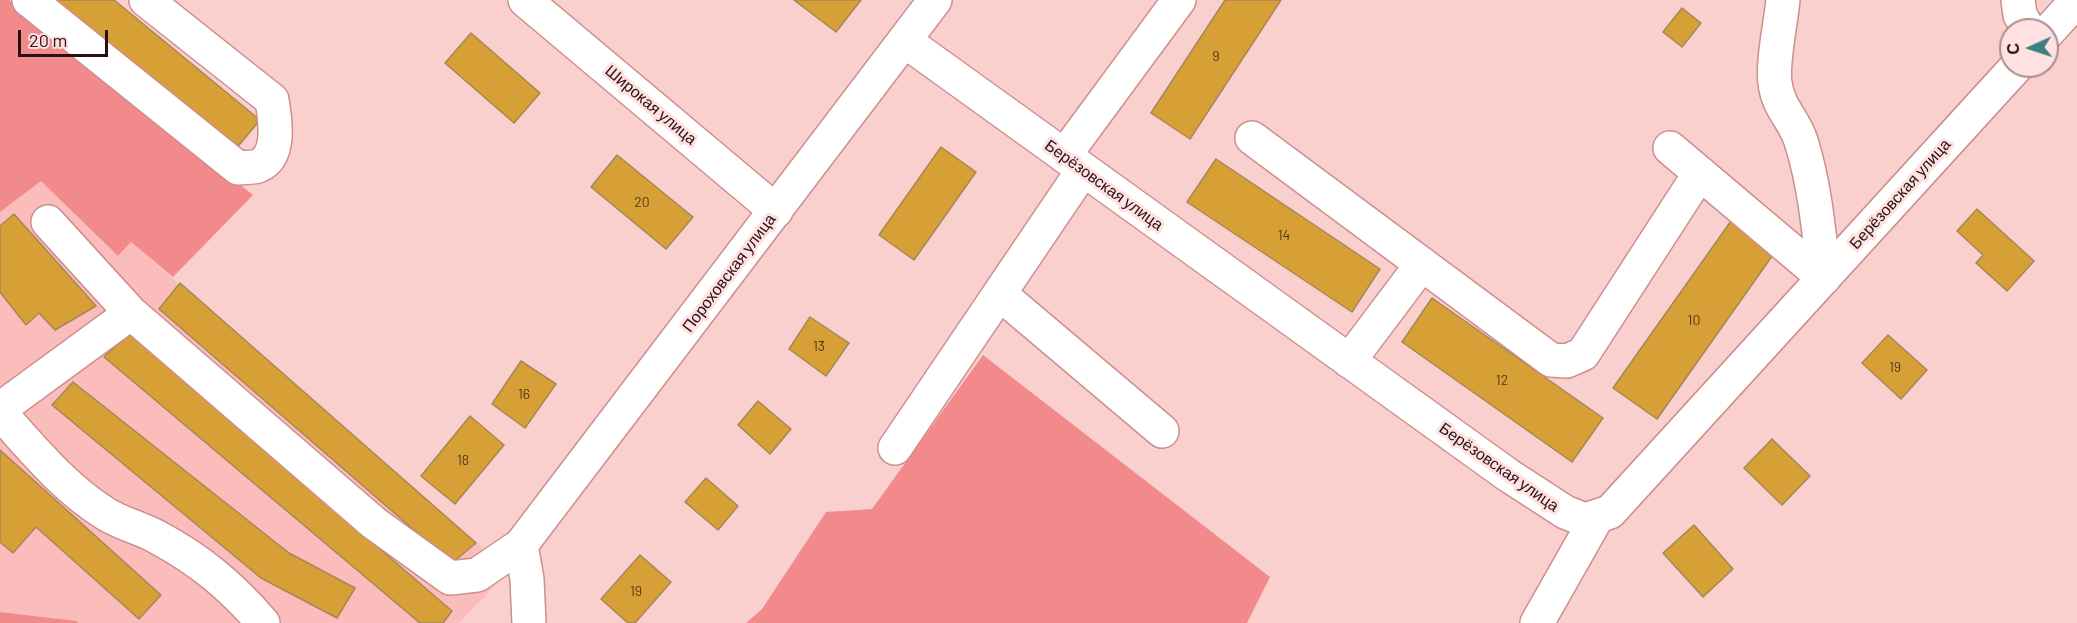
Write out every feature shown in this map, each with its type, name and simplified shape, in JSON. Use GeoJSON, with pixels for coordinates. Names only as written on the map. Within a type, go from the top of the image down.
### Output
{"type":"FeatureCollection","features":[{"type":"Feature","properties":{"kind":"street"},"geometry":{"type":"LineString","coordinates":[[29,0],[238,168],[258,166],[268,156],[277,132],[272,100],[146,0]]}},
{"type":"Feature","properties":{"kind":"street","name":"Широкая улица"},"geometry":{"type":"LineString","coordinates":[[525,0],[776,211]]}},
{"type":"Feature","properties":{"kind":"street","name":"Пороховская улица"},"geometry":{"type":"LineString","coordinates":[[48,222],[131,313],[374,523],[450,578],[477,575],[521,545],[935,0]]}},
{"type":"Feature","properties":{"kind":"street"},"geometry":{"type":"LineString","coordinates":[[895,448],[1000,294],[1073,163],[1179,0]]}},
{"type":"Feature","properties":{"kind":"street"},"geometry":{"type":"LineString","coordinates":[[1783,0],[1774,82],[1782,109],[1798,130],[1806,156],[1817,210],[1824,278]]}},
{"type":"Feature","properties":{"kind":"street"},"geometry":{"type":"LineString","coordinates":[[2018,0],[2022,18]]}},
{"type":"Feature","properties":{"kind":"street"},"geometry":{"type":"LineString","coordinates":[[2059,20],[2077,0]]}},
{"type":"Feature","properties":{"kind":"street","name":"Берёзовская улица"},"geometry":{"type":"LineString","coordinates":[[905,41],[1508,475],[1565,512],[1585,520],[1596,519],[1610,512],[2006,78]]}},
{"type":"Feature","properties":{"kind":"street"},"geometry":{"type":"LineString","coordinates":[[1252,138],[1551,360],[1567,361],[1583,354],[1700,173]]}},
{"type":"Feature","properties":{"kind":"street"},"geometry":{"type":"LineString","coordinates":[[1670,148],[1824,278]]}},
{"type":"Feature","properties":{"kind":"street"},"geometry":{"type":"LineString","coordinates":[[1349,361],[1422,264]]}},
{"type":"Feature","properties":{"kind":"street"},"geometry":{"type":"LineString","coordinates":[[1000,294],[1162,431]]}},
{"type":"Feature","properties":{"kind":"street"},"geometry":{"type":"LineString","coordinates":[[131,313],[0,411],[63,482],[107,515],[156,536],[201,563],[235,590],[263,623]]}},
{"type":"Feature","properties":{"kind":"street"},"geometry":{"type":"LineString","coordinates":[[1537,623],[1596,519]]}},
{"type":"Feature","properties":{"kind":"street"},"geometry":{"type":"LineString","coordinates":[[521,545],[527,579],[529,623]]}},
{"type":"Feature","properties":{"kind":"shaded area"},"geometry":{"type":"Polygon","coordinates":[[[0,0],[9,0],[253,195],[173,277],[131,242],[118,256],[41,181],[0,212],[0,0]]]}},
{"type":"Feature","properties":{"kind":"shaded area"},"geometry":{"type":"Polygon","coordinates":[[[41,180],[118,256],[131,242],[509,570],[459,623],[78,623],[77,621],[0,612],[0,212],[41,180]]]}},
{"type":"Feature","properties":{"kind":"shaded area"},"geometry":{"type":"Polygon","coordinates":[[[983,355],[1270,577],[1247,623],[746,623],[762,609],[826,512],[872,509],[983,355]]]}},
{"type":"Feature","properties":{"kind":"shaded area"},"geometry":{"type":"Polygon","coordinates":[[[0,612],[77,621],[78,623],[0,623],[0,612]]]}},
{"type":"Feature","properties":{"kind":"building"},"geometry":{"type":"Polygon","coordinates":[[[53,0],[114,0],[260,120],[235,150],[53,0]]]}},
{"type":"Feature","properties":{"kind":"building"},"geometry":{"type":"Polygon","coordinates":[[[794,0],[861,0],[836,32],[794,0]]]}},
{"type":"Feature","properties":{"kind":"building"},"geometry":{"type":"Polygon","coordinates":[[[1225,0],[1281,0],[1190,139],[1151,113],[1225,0]]]}},
{"type":"Feature","properties":{"kind":"building"},"geometry":{"type":"Polygon","coordinates":[[[1682,8],[1701,23],[1682,47],[1663,32],[1682,8]]]}},
{"type":"Feature","properties":{"kind":"building"},"geometry":{"type":"Polygon","coordinates":[[[471,33],[540,93],[514,123],[445,63],[471,33]]]}},
{"type":"Feature","properties":{"kind":"building"},"geometry":{"type":"Polygon","coordinates":[[[941,147],[976,172],[914,260],[879,235],[941,147]]]}},
{"type":"Feature","properties":{"kind":"building"},"geometry":{"type":"Polygon","coordinates":[[[617,155],[693,217],[666,249],[591,187],[617,155]]]}},
{"type":"Feature","properties":{"kind":"building"},"geometry":{"type":"Polygon","coordinates":[[[1216,159],[1380,269],[1352,312],[1187,202],[1216,159]]]}},
{"type":"Feature","properties":{"kind":"building"},"geometry":{"type":"Polygon","coordinates":[[[1977,209],[2034,261],[2007,291],[1976,263],[1983,255],[1957,231],[1977,209]]]}},
{"type":"Feature","properties":{"kind":"building"},"geometry":{"type":"Polygon","coordinates":[[[14,214],[96,306],[55,330],[39,313],[26,325],[0,292],[0,226],[14,214]]]}},
{"type":"Feature","properties":{"kind":"building"},"geometry":{"type":"Polygon","coordinates":[[[1731,221],[1775,252],[1657,419],[1613,388],[1731,221]]]}},
{"type":"Feature","properties":{"kind":"building"},"geometry":{"type":"Polygon","coordinates":[[[180,283],[476,543],[452,563],[159,309],[180,283]]]}},
{"type":"Feature","properties":{"kind":"building"},"geometry":{"type":"Polygon","coordinates":[[[1432,298],[1603,418],[1572,462],[1402,342],[1432,298]]]}},
{"type":"Feature","properties":{"kind":"building"},"geometry":{"type":"Polygon","coordinates":[[[810,317],[849,343],[826,376],[789,349],[810,317]]]}},
{"type":"Feature","properties":{"kind":"building"},"geometry":{"type":"Polygon","coordinates":[[[129,333],[452,611],[443,623],[420,623],[104,357],[129,333]]]}},
{"type":"Feature","properties":{"kind":"building"},"geometry":{"type":"Polygon","coordinates":[[[1888,335],[1927,370],[1901,399],[1862,363],[1888,335]]]}},
{"type":"Feature","properties":{"kind":"building"},"geometry":{"type":"Polygon","coordinates":[[[521,361],[556,384],[525,428],[492,404],[521,361]]]}},
{"type":"Feature","properties":{"kind":"building"},"geometry":{"type":"Polygon","coordinates":[[[73,382],[289,553],[355,588],[337,618],[261,578],[52,405],[73,382]]]}},
{"type":"Feature","properties":{"kind":"building"},"geometry":{"type":"Polygon","coordinates":[[[758,401],[791,429],[770,454],[738,425],[758,401]]]}},
{"type":"Feature","properties":{"kind":"building"},"geometry":{"type":"Polygon","coordinates":[[[470,416],[504,445],[455,504],[421,476],[470,416]]]}},
{"type":"Feature","properties":{"kind":"building"},"geometry":{"type":"Polygon","coordinates":[[[1772,439],[1810,476],[1782,505],[1744,468],[1772,439]]]}},
{"type":"Feature","properties":{"kind":"building"},"geometry":{"type":"Polygon","coordinates":[[[0,450],[161,595],[139,619],[36,527],[13,553],[0,542],[0,450]]]}},
{"type":"Feature","properties":{"kind":"building"},"geometry":{"type":"Polygon","coordinates":[[[706,478],[738,506],[718,530],[685,502],[706,478]]]}},
{"type":"Feature","properties":{"kind":"building"},"geometry":{"type":"Polygon","coordinates":[[[1694,525],[1733,569],[1703,597],[1663,553],[1694,525]]]}},
{"type":"Feature","properties":{"kind":"building"},"geometry":{"type":"Polygon","coordinates":[[[640,555],[671,582],[635,623],[628,623],[601,599],[640,555]]]}}]}
